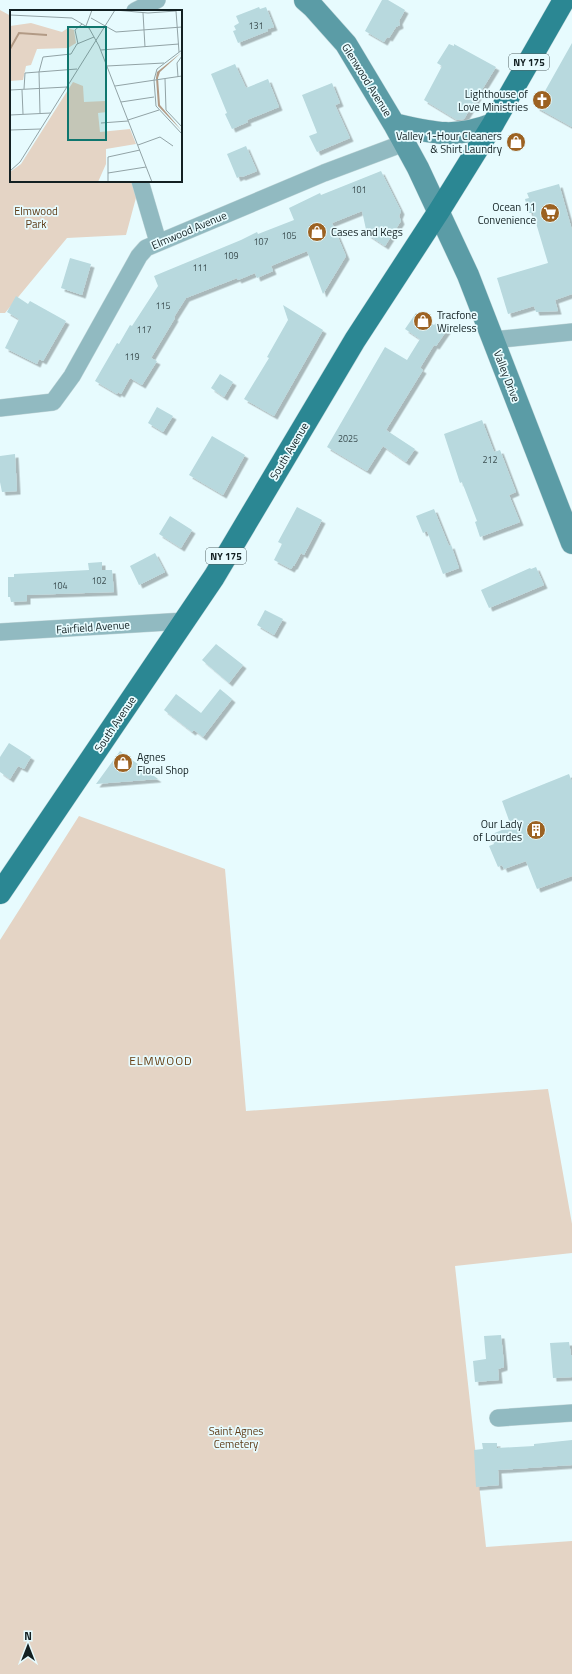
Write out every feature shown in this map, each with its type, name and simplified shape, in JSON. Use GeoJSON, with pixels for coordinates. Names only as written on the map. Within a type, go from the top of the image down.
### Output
{"type":"FeatureCollection","features":[{"type":"Feature","properties":{"kind":"main road","name":"Glenwood Avenue"},"geometry":{"type":"LineString","coordinates":[[305,0],[346,44],[394,124],[439,211]]}},
{"type":"Feature","properties":{"kind":"main road","name":"South Avenue"},"geometry":{"type":"LineString","coordinates":[[2,888],[214,577],[355,340],[439,211],[493,124],[564,0]]}},
{"type":"Feature","properties":{"kind":"main road"},"geometry":{"type":"LineString","coordinates":[[394,124],[444,134],[475,131],[493,124]]}},
{"type":"Feature","properties":{"kind":"main road","name":"Valley Drive"},"geometry":{"type":"LineString","coordinates":[[439,211],[468,275],[572,543]]}},
{"type":"Feature","properties":{"kind":"street"},"geometry":{"type":"LineString","coordinates":[[137,10],[157,0]]}},
{"type":"Feature","properties":{"kind":"street","name":"Elmwood Avenue"},"geometry":{"type":"LineString","coordinates":[[0,408],[52,402],[72,376],[139,256],[146,248],[324,173],[404,143]]}},
{"type":"Feature","properties":{"kind":"street"},"geometry":{"type":"LineString","coordinates":[[140,182],[158,242]]}},
{"type":"Feature","properties":{"kind":"street"},"geometry":{"type":"LineString","coordinates":[[493,340],[572,332]]}},
{"type":"Feature","properties":{"kind":"street","name":"Fairfield Avenue"},"geometry":{"type":"LineString","coordinates":[[0,632],[185,621]]}},
{"type":"Feature","properties":{"kind":"street"},"geometry":{"type":"LineString","coordinates":[[498,1418],[572,1413]]}},
{"type":"Feature","properties":{"kind":"green space","name":"Elmwood Park"},"geometry":{"type":"Polygon","coordinates":[[[0,10],[10,15],[10,182],[132,182],[137,194],[126,235],[67,238],[5,313],[0,313],[0,10]]]}},
{"type":"Feature","properties":{"kind":"green space","name":"Saint Agnes Cemetery"},"geometry":{"type":"Polygon","coordinates":[[[79,816],[225,869],[246,1111],[548,1089],[572,1224],[572,1253],[455,1266],[486,1547],[572,1541],[572,1674],[0,1674],[0,940],[79,816]]]}},
{"type":"Feature","properties":{"kind":"building"},"geometry":{"type":"Polygon","coordinates":[[[382,0],[388,0],[405,10],[399,21],[400,25],[396,27],[389,38],[387,37],[384,42],[365,31],[382,0]]]}},
{"type":"Feature","properties":{"kind":"building"},"geometry":{"type":"Polygon","coordinates":[[[259,7],[260,9],[266,7],[274,27],[268,29],[268,31],[238,43],[233,31],[236,30],[234,26],[239,23],[236,16],[259,7]]]}},
{"type":"Feature","properties":{"kind":"building"},"geometry":{"type":"Polygon","coordinates":[[[572,43],[572,127],[536,107],[572,43]]]}},
{"type":"Feature","properties":{"kind":"building"},"geometry":{"type":"Polygon","coordinates":[[[449,44],[454,46],[454,44],[496,67],[464,119],[457,120],[424,100],[442,66],[437,63],[449,44]]]}},
{"type":"Feature","properties":{"kind":"building"},"geometry":{"type":"Polygon","coordinates":[[[235,64],[246,88],[268,79],[279,107],[247,120],[248,122],[232,129],[211,74],[235,64]]]}},
{"type":"Feature","properties":{"kind":"building"},"geometry":{"type":"Polygon","coordinates":[[[332,83],[340,103],[335,105],[350,138],[317,152],[309,136],[317,133],[302,95],[332,83]]]}},
{"type":"Feature","properties":{"kind":"building"},"geometry":{"type":"Polygon","coordinates":[[[246,146],[257,171],[237,178],[227,154],[246,146]]]}},
{"type":"Feature","properties":{"kind":"building"},"geometry":{"type":"Polygon","coordinates":[[[381,171],[401,211],[399,216],[401,221],[385,246],[367,234],[362,211],[332,223],[346,256],[323,294],[307,251],[271,266],[273,271],[257,278],[255,273],[238,280],[237,278],[186,298],[151,358],[157,361],[142,385],[130,378],[121,394],[118,392],[117,394],[95,381],[117,343],[119,344],[130,325],[132,326],[158,286],[154,276],[257,232],[258,234],[294,220],[289,208],[320,193],[321,195],[381,171]]]}},
{"type":"Feature","properties":{"kind":"building"},"geometry":{"type":"Polygon","coordinates":[[[559,184],[572,230],[572,294],[555,300],[558,311],[536,312],[534,306],[508,314],[497,278],[548,263],[533,213],[529,213],[525,199],[529,198],[527,193],[559,184]]]}},
{"type":"Feature","properties":{"kind":"building"},"geometry":{"type":"Polygon","coordinates":[[[70,258],[91,264],[82,295],[61,288],[70,258]]]}},
{"type":"Feature","properties":{"kind":"building"},"geometry":{"type":"Polygon","coordinates":[[[16,296],[28,304],[30,301],[66,321],[43,361],[39,359],[37,364],[5,348],[19,319],[7,312],[16,296]]]}},
{"type":"Feature","properties":{"kind":"building"},"geometry":{"type":"Polygon","coordinates":[[[283,305],[323,330],[274,416],[244,399],[269,358],[267,357],[288,320],[283,305]]]}},
{"type":"Feature","properties":{"kind":"building"},"geometry":{"type":"Polygon","coordinates":[[[416,313],[434,325],[436,323],[447,330],[436,346],[434,345],[420,368],[423,370],[386,430],[415,449],[406,462],[383,446],[367,471],[327,447],[385,347],[407,360],[420,339],[405,329],[416,313]]]}},
{"type":"Feature","properties":{"kind":"building"},"geometry":{"type":"Polygon","coordinates":[[[220,374],[233,382],[224,397],[211,388],[220,374]]]}},
{"type":"Feature","properties":{"kind":"building"},"geometry":{"type":"Polygon","coordinates":[[[157,407],[173,416],[163,432],[148,423],[157,407]]]}},
{"type":"Feature","properties":{"kind":"building"},"geometry":{"type":"Polygon","coordinates":[[[482,420],[494,452],[500,450],[516,492],[509,495],[520,522],[480,537],[475,522],[477,521],[462,482],[460,483],[444,434],[482,420]]]}},
{"type":"Feature","properties":{"kind":"building"},"geometry":{"type":"Polygon","coordinates":[[[212,436],[245,455],[223,495],[189,475],[212,436]]]}},
{"type":"Feature","properties":{"kind":"building"},"geometry":{"type":"Polygon","coordinates":[[[15,454],[17,491],[2,492],[0,482],[0,456],[15,454]]]}},
{"type":"Feature","properties":{"kind":"building"},"geometry":{"type":"Polygon","coordinates":[[[297,507],[322,520],[304,555],[301,553],[291,569],[274,560],[282,544],[278,542],[297,507]]]}},
{"type":"Feature","properties":{"kind":"building"},"geometry":{"type":"Polygon","coordinates":[[[434,509],[449,546],[451,545],[459,568],[443,574],[427,531],[423,533],[416,516],[434,509]]]}},
{"type":"Feature","properties":{"kind":"building"},"geometry":{"type":"Polygon","coordinates":[[[170,516],[192,530],[181,548],[159,534],[170,516]]]}},
{"type":"Feature","properties":{"kind":"building"},"geometry":{"type":"Polygon","coordinates":[[[155,553],[165,572],[139,585],[130,566],[155,553]]]}},
{"type":"Feature","properties":{"kind":"building"},"geometry":{"type":"Polygon","coordinates":[[[102,562],[102,570],[112,570],[114,592],[27,595],[27,601],[11,602],[10,597],[8,597],[8,577],[14,577],[14,574],[89,570],[88,563],[102,562]]]}},
{"type":"Feature","properties":{"kind":"building"},"geometry":{"type":"Polygon","coordinates":[[[536,567],[544,585],[489,608],[481,590],[530,568],[536,567]]]}},
{"type":"Feature","properties":{"kind":"building"},"geometry":{"type":"Polygon","coordinates":[[[265,610],[283,619],[274,635],[257,625],[265,610]]]}},
{"type":"Feature","properties":{"kind":"building"},"geometry":{"type":"Polygon","coordinates":[[[216,644],[243,665],[229,683],[202,660],[216,644]]]}},
{"type":"Feature","properties":{"kind":"building"},"geometry":{"type":"Polygon","coordinates":[[[220,689],[232,699],[203,737],[194,730],[192,732],[164,710],[176,694],[201,713],[220,689]]]}},
{"type":"Feature","properties":{"kind":"building"},"geometry":{"type":"Polygon","coordinates":[[[9,743],[31,757],[24,769],[18,766],[10,779],[0,772],[0,757],[9,743]]]}},
{"type":"Feature","properties":{"kind":"building"},"geometry":{"type":"Polygon","coordinates":[[[120,751],[158,779],[96,784],[120,751]]]}},
{"type":"Feature","properties":{"kind":"building","name":"Our Lady of Lourdes"},"geometry":{"type":"Polygon","coordinates":[[[569,774],[572,782],[572,876],[537,889],[526,861],[504,869],[502,865],[498,867],[489,846],[494,844],[490,835],[511,826],[502,801],[569,774]]]}},
{"type":"Feature","properties":{"kind":"building"},"geometry":{"type":"Polygon","coordinates":[[[501,1335],[504,1367],[498,1369],[499,1380],[475,1382],[473,1361],[486,1359],[484,1336],[501,1335]]]}},
{"type":"Feature","properties":{"kind":"building"},"geometry":{"type":"Polygon","coordinates":[[[569,1342],[572,1355],[572,1377],[553,1378],[550,1343],[569,1342]]]}},
{"type":"Feature","properties":{"kind":"building"},"geometry":{"type":"Polygon","coordinates":[[[572,1440],[572,1465],[498,1470],[499,1485],[476,1487],[474,1450],[483,1449],[482,1443],[497,1443],[497,1448],[534,1446],[534,1444],[572,1440]]]}},
{"type":"Feature","properties":{"kind":"place","name":"Lighthouse of Love Ministries"},"geometry":{"type":"Point","coordinates":[542,100]}},
{"type":"Feature","properties":{"kind":"place","name":"Valley 1-Hour Cleaners & Shirt Laundry"},"geometry":{"type":"Point","coordinates":[516,142]}},
{"type":"Feature","properties":{"kind":"place","name":"Ocean 11 Convenience"},"geometry":{"type":"Point","coordinates":[550,213]}},
{"type":"Feature","properties":{"kind":"place","name":"Cases and Kegs"},"geometry":{"type":"Point","coordinates":[317,232]}},
{"type":"Feature","properties":{"kind":"place","name":"Tracfone Wireless"},"geometry":{"type":"Point","coordinates":[423,321]}},
{"type":"Feature","properties":{"kind":"place","name":"Agnes Floral Shop"},"geometry":{"type":"Point","coordinates":[123,763]}},
{"type":"Feature","properties":{"kind":"place","name":"Our Lady of Lourdes"},"geometry":{"type":"Point","coordinates":[536,830]}},
{"type":"Feature","properties":{"kind":"district","name":"ELMWOOD"},"geometry":{"type":"Point","coordinates":[161,1061]}}]}
